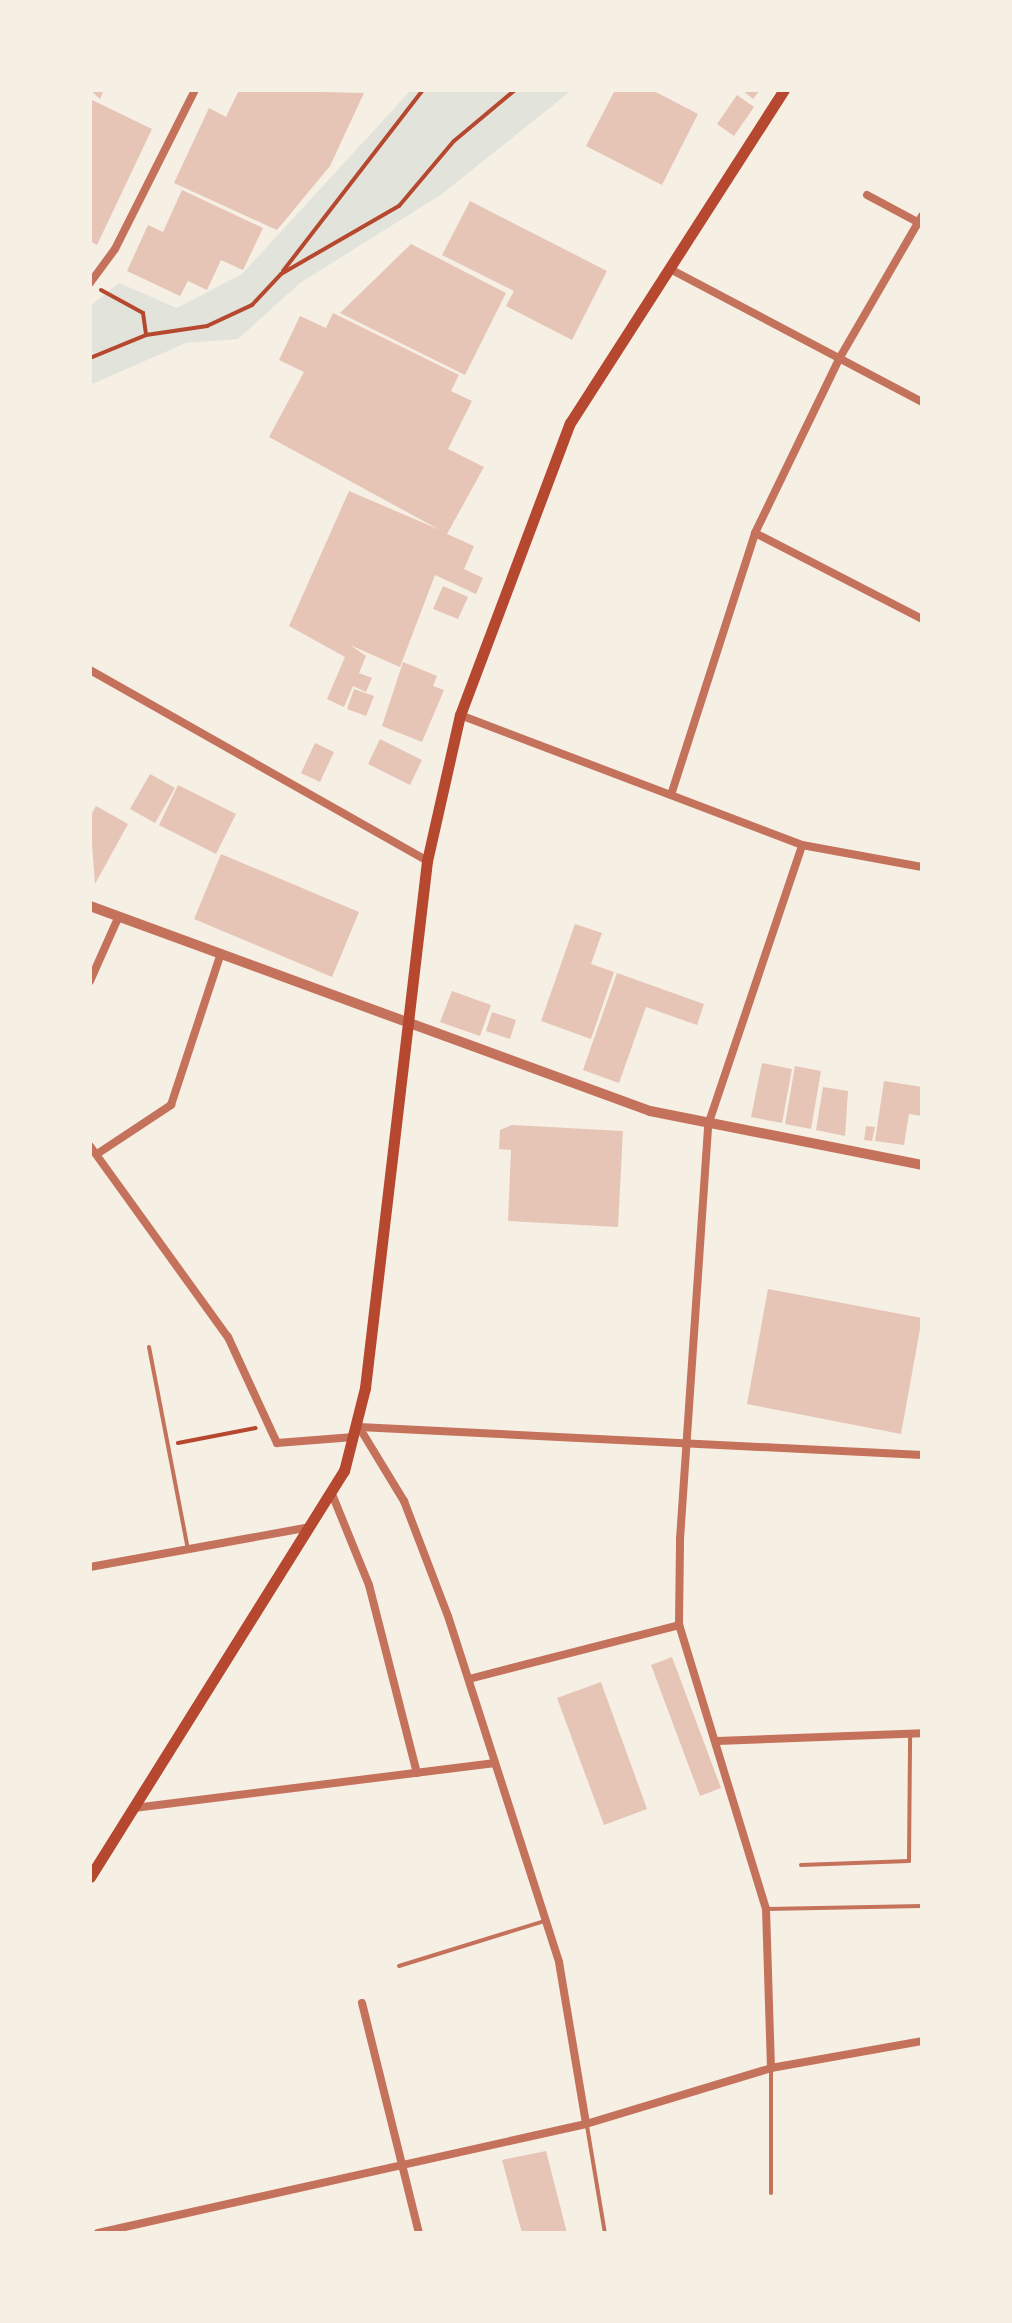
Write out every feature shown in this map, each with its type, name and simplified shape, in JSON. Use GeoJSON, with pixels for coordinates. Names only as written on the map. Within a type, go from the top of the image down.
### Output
{"type":"FeatureCollection","features":[{"type":"Feature","properties":{"kind":"main road"},"geometry":{"type":"LineString","coordinates":[[90,1877],[314,1526],[332,1494],[357,1432],[427,861],[460,715],[570,423],[784,90]]}},
{"type":"Feature","properties":{"kind":"street"},"geometry":{"type":"LineString","coordinates":[[90,283],[115,249],[195,90]]}},
{"type":"Feature","properties":{"kind":"street"},"geometry":{"type":"LineString","coordinates":[[671,795],[755,533],[839,359],[921,221],[867,195]]}},
{"type":"Feature","properties":{"kind":"street"},"geometry":{"type":"LineString","coordinates":[[670,269],[922,402]]}},
{"type":"Feature","properties":{"kind":"street"},"geometry":{"type":"LineString","coordinates":[[755,533],[922,619]]}},
{"type":"Feature","properties":{"kind":"street"},"geometry":{"type":"LineString","coordinates":[[90,670],[427,861]]}},
{"type":"Feature","properties":{"kind":"street"},"geometry":{"type":"LineString","coordinates":[[460,715],[802,845],[922,867]]}},
{"type":"Feature","properties":{"kind":"street"},"geometry":{"type":"LineString","coordinates":[[771,2068],[766,1909],[679,1625],[683,1439],[708,1125],[802,845]]}},
{"type":"Feature","properties":{"kind":"street"},"geometry":{"type":"LineString","coordinates":[[90,906],[650,1111],[708,1125],[922,1165]]}},
{"type":"Feature","properties":{"kind":"street"},"geometry":{"type":"LineString","coordinates":[[90,981],[119,916]]}},
{"type":"Feature","properties":{"kind":"street"},"geometry":{"type":"LineString","coordinates":[[97,1154],[171,1105],[221,953]]}},
{"type":"Feature","properties":{"kind":"street"},"geometry":{"type":"LineString","coordinates":[[90,1146],[228,1337],[277,1443],[357,1432],[683,1439],[922,1455]]}},
{"type":"Feature","properties":{"kind":"street"},"geometry":{"type":"LineString","coordinates":[[357,1432],[404,1501],[469,1679],[493,1763],[546,1920],[586,2124]]}},
{"type":"Feature","properties":{"kind":"street"},"geometry":{"type":"LineString","coordinates":[[332,1494],[369,1585],[417,1773]]}},
{"type":"Feature","properties":{"kind":"street"},"geometry":{"type":"LineString","coordinates":[[90,1567],[314,1526]]}},
{"type":"Feature","properties":{"kind":"street"},"geometry":{"type":"LineString","coordinates":[[469,1679],[679,1625]]}},
{"type":"Feature","properties":{"kind":"street"},"geometry":{"type":"LineString","coordinates":[[717,1741],[922,1733]]}},
{"type":"Feature","properties":{"kind":"street"},"geometry":{"type":"LineString","coordinates":[[134,1808],[493,1763]]}},
{"type":"Feature","properties":{"kind":"street"},"geometry":{"type":"LineString","coordinates":[[362,2003],[419,2233]]}},
{"type":"Feature","properties":{"kind":"street"},"geometry":{"type":"LineString","coordinates":[[98,2233],[586,2124],[771,2068],[922,2041]]}},
{"type":"Feature","properties":{"kind":"lane"},"geometry":{"type":"LineString","coordinates":[[149,1347],[188,1549]]}},
{"type":"Feature","properties":{"kind":"lane"},"geometry":{"type":"LineString","coordinates":[[801,1865],[909,1861],[910,1733]]}},
{"type":"Feature","properties":{"kind":"lane"},"geometry":{"type":"LineString","coordinates":[[766,1909],[922,1906]]}},
{"type":"Feature","properties":{"kind":"lane"},"geometry":{"type":"LineString","coordinates":[[399,1966],[546,1920]]}},
{"type":"Feature","properties":{"kind":"lane"},"geometry":{"type":"LineString","coordinates":[[771,2068],[771,2193]]}},
{"type":"Feature","properties":{"kind":"lane"},"geometry":{"type":"LineString","coordinates":[[586,2124],[605,2233]]}},
{"type":"Feature","properties":{"kind":"path"},"geometry":{"type":"LineString","coordinates":[[281,274],[423,90]]}},
{"type":"Feature","properties":{"kind":"path"},"geometry":{"type":"LineString","coordinates":[[90,358],[146,335],[230,316],[281,274],[399,206],[454,141],[515,90]]}},
{"type":"Feature","properties":{"kind":"path"},"geometry":{"type":"LineString","coordinates":[[106,292],[143,313],[146,335]]}},
{"type":"Feature","properties":{"kind":"path"},"geometry":{"type":"LineString","coordinates":[[168,1445],[269,1425]]}},
{"type":"Feature","properties":{"kind":"shaded area"},"geometry":{"type":"Polygon","coordinates":[[[411,90],[572,90],[442,194],[300,283],[238,339],[186,343],[90,385],[90,306],[119,283],[177,308],[242,274],[411,90]]]}},
{"type":"Feature","properties":{"kind":"building"},"geometry":{"type":"Polygon","coordinates":[[[90,90],[104,90],[100,99],[90,90]]]}},
{"type":"Feature","properties":{"kind":"building"},"geometry":{"type":"Polygon","coordinates":[[[239,90],[364,93],[330,166],[277,230],[174,183],[209,108],[226,117],[239,90]]]}},
{"type":"Feature","properties":{"kind":"building"},"geometry":{"type":"Polygon","coordinates":[[[615,90],[652,90],[698,114],[662,185],[586,146],[615,90]]]}},
{"type":"Feature","properties":{"kind":"building"},"geometry":{"type":"Polygon","coordinates":[[[742,90],[760,90],[753,99],[742,90]]]}},
{"type":"Feature","properties":{"kind":"building"},"geometry":{"type":"Polygon","coordinates":[[[737,95],[754,107],[734,136],[717,124],[737,95]]]}},
{"type":"Feature","properties":{"kind":"building"},"geometry":{"type":"Polygon","coordinates":[[[90,99],[152,129],[97,245],[90,241],[90,99]]]}},
{"type":"Feature","properties":{"kind":"building"},"geometry":{"type":"Polygon","coordinates":[[[182,190],[263,228],[243,270],[221,260],[207,290],[188,281],[180,296],[127,271],[148,225],[163,232],[182,190]]]}},
{"type":"Feature","properties":{"kind":"building"},"geometry":{"type":"Polygon","coordinates":[[[470,201],[607,271],[572,340],[506,306],[514,291],[442,255],[470,201]]]}},
{"type":"Feature","properties":{"kind":"building"},"geometry":{"type":"Polygon","coordinates":[[[411,244],[506,293],[465,375],[340,313],[411,244]]]}},
{"type":"Feature","properties":{"kind":"building"},"geometry":{"type":"Polygon","coordinates":[[[333,313],[459,375],[451,391],[472,401],[448,449],[484,467],[447,534],[474,546],[464,569],[483,578],[476,594],[435,575],[400,667],[350,645],[366,656],[359,673],[372,678],[366,692],[353,686],[344,707],[327,699],[345,657],[289,626],[349,491],[440,530],[269,437],[304,372],[279,360],[300,316],[326,328],[333,313]]]}},
{"type":"Feature","properties":{"kind":"building"},"geometry":{"type":"Polygon","coordinates":[[[443,586],[468,597],[458,619],[433,609],[443,586]]]}},
{"type":"Feature","properties":{"kind":"building"},"geometry":{"type":"Polygon","coordinates":[[[403,662],[437,676],[433,686],[444,690],[422,742],[382,726],[403,662]]]}},
{"type":"Feature","properties":{"kind":"building"},"geometry":{"type":"Polygon","coordinates":[[[354,689],[374,696],[366,716],[347,709],[354,689]]]}},
{"type":"Feature","properties":{"kind":"building"},"geometry":{"type":"Polygon","coordinates":[[[380,739],[422,760],[410,785],[368,764],[380,739]]]}},
{"type":"Feature","properties":{"kind":"building"},"geometry":{"type":"Polygon","coordinates":[[[315,743],[334,752],[320,782],[301,773],[315,743]]]}},
{"type":"Feature","properties":{"kind":"building"},"geometry":{"type":"Polygon","coordinates":[[[150,774],[175,788],[155,823],[130,809],[150,774]]]}},
{"type":"Feature","properties":{"kind":"building"},"geometry":{"type":"Polygon","coordinates":[[[178,785],[236,814],[216,854],[159,825],[178,785]]]}},
{"type":"Feature","properties":{"kind":"building"},"geometry":{"type":"Polygon","coordinates":[[[96,806],[128,824],[95,884],[90,817],[96,806]]]}},
{"type":"Feature","properties":{"kind":"building"},"geometry":{"type":"Polygon","coordinates":[[[221,854],[359,912],[332,977],[194,919],[221,854]]]}},
{"type":"Feature","properties":{"kind":"building"},"geometry":{"type":"Polygon","coordinates":[[[575,924],[602,933],[591,964],[614,972],[591,1039],[541,1021],[575,924]]]}},
{"type":"Feature","properties":{"kind":"building"},"geometry":{"type":"Polygon","coordinates":[[[617,973],[704,1004],[697,1025],[646,1007],[619,1083],[583,1070],[617,973]]]}},
{"type":"Feature","properties":{"kind":"building"},"geometry":{"type":"Polygon","coordinates":[[[452,991],[491,1005],[480,1036],[440,1022],[452,991]]]}},
{"type":"Feature","properties":{"kind":"building"},"geometry":{"type":"Polygon","coordinates":[[[492,1012],[516,1020],[510,1039],[486,1031],[492,1012]]]}},
{"type":"Feature","properties":{"kind":"building"},"geometry":{"type":"Polygon","coordinates":[[[762,1063],[792,1069],[782,1123],[751,1117],[762,1063]]]}},
{"type":"Feature","properties":{"kind":"building"},"geometry":{"type":"Polygon","coordinates":[[[795,1066],[821,1071],[811,1129],[785,1124],[795,1066]]]}},
{"type":"Feature","properties":{"kind":"building"},"geometry":{"type":"Polygon","coordinates":[[[884,1081],[922,1087],[922,1116],[909,1114],[904,1145],[875,1141],[884,1081]]]}},
{"type":"Feature","properties":{"kind":"building"},"geometry":{"type":"Polygon","coordinates":[[[823,1087],[848,1091],[845,1136],[816,1130],[823,1087]]]}},
{"type":"Feature","properties":{"kind":"building"},"geometry":{"type":"Polygon","coordinates":[[[512,1125],[623,1131],[618,1227],[508,1221],[511,1150],[499,1149],[500,1130],[512,1125]]]}},
{"type":"Feature","properties":{"kind":"building"},"geometry":{"type":"Polygon","coordinates":[[[866,1126],[875,1127],[872,1141],[864,1140],[866,1126]]]}},
{"type":"Feature","properties":{"kind":"building"},"geometry":{"type":"Polygon","coordinates":[[[768,1289],[922,1318],[901,1434],[747,1404],[768,1289]]]}},
{"type":"Feature","properties":{"kind":"building"},"geometry":{"type":"Polygon","coordinates":[[[672,1657],[721,1788],[700,1796],[651,1665],[672,1657]]]}},
{"type":"Feature","properties":{"kind":"building"},"geometry":{"type":"Polygon","coordinates":[[[601,1682],[647,1809],[604,1825],[557,1698],[601,1682]]]}},
{"type":"Feature","properties":{"kind":"building"},"geometry":{"type":"Polygon","coordinates":[[[546,2151],[567,2233],[522,2233],[502,2160],[546,2151]]]}}]}
